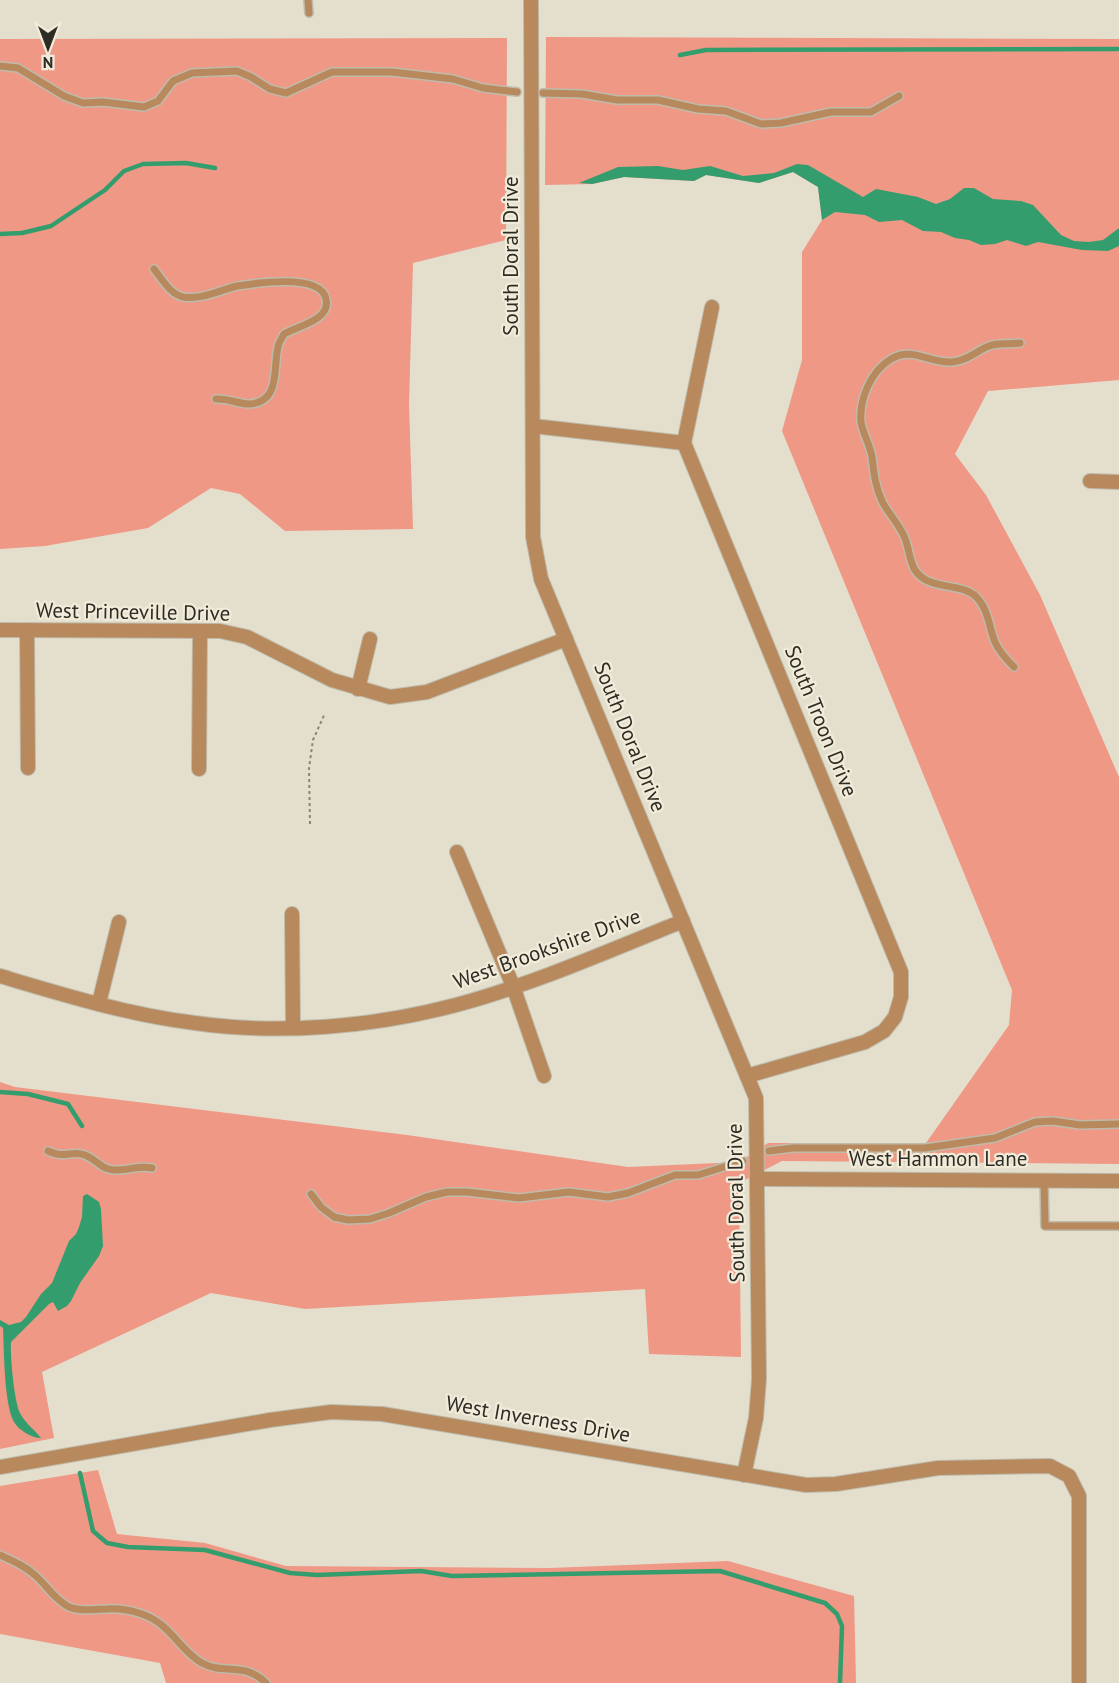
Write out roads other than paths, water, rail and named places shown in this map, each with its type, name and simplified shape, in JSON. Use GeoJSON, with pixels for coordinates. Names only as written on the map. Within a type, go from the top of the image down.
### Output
{"type":"FeatureCollection","features":[{"type":"Feature","properties":{"kind":"street","name":"South Doral Drive"},"geometry":{"type":"LineString","coordinates":[[531,0],[533,537],[542,579],[756,1098],[759,1379],[756,1418],[744,1475]]}},
{"type":"Feature","properties":{"kind":"street"},"geometry":{"type":"LineString","coordinates":[[533,426],[684,443],[712,307]]}},
{"type":"Feature","properties":{"kind":"street","name":"South Troon Drive"},"geometry":{"type":"LineString","coordinates":[[684,443],[901,972],[901,997],[895,1017],[884,1031],[865,1042],[747,1076]]}},
{"type":"Feature","properties":{"kind":"street"},"geometry":{"type":"LineString","coordinates":[[1090,481],[1119,482]]}},
{"type":"Feature","properties":{"kind":"street","name":"West Princeville Drive"},"geometry":{"type":"LineString","coordinates":[[0,630],[220,631],[247,637],[332,680],[390,697],[427,692],[566,639]]}},
{"type":"Feature","properties":{"kind":"street"},"geometry":{"type":"LineString","coordinates":[[27,630],[28,768]]}},
{"type":"Feature","properties":{"kind":"street"},"geometry":{"type":"LineString","coordinates":[[199,769],[200,631]]}},
{"type":"Feature","properties":{"kind":"street"},"geometry":{"type":"LineString","coordinates":[[358,689],[370,639]]}},
{"type":"Feature","properties":{"kind":"street"},"geometry":{"type":"LineString","coordinates":[[457,852],[513,986],[544,1076]]}},
{"type":"Feature","properties":{"kind":"street"},"geometry":{"type":"LineString","coordinates":[[292,914],[293,1027]]}},
{"type":"Feature","properties":{"kind":"street","name":"West Brookshire Drive"},"geometry":{"type":"LineString","coordinates":[[0,976],[139,1014],[195,1023],[260,1028],[337,1025],[387,1019],[456,1005],[547,975],[682,921]]}},
{"type":"Feature","properties":{"kind":"street"},"geometry":{"type":"LineString","coordinates":[[99,1003],[119,922]]}},
{"type":"Feature","properties":{"kind":"street","name":"West Hammon Lane"},"geometry":{"type":"LineString","coordinates":[[757,1179],[1119,1181]]}},
{"type":"Feature","properties":{"kind":"street","name":"West Inverness Drive"},"geometry":{"type":"LineString","coordinates":[[0,1467],[270,1420],[331,1412],[381,1414],[806,1485],[836,1484],[938,1468],[1050,1466],[1069,1476],[1079,1496],[1079,1683]]}},
{"type":"Feature","properties":{"kind":"lane"},"geometry":{"type":"LineString","coordinates":[[308,0],[309,13]]}},
{"type":"Feature","properties":{"kind":"lane"},"geometry":{"type":"LineString","coordinates":[[0,66],[18,68],[64,96],[83,103],[103,102],[144,107],[158,101],[173,81],[192,73],[204,72],[237,71],[270,89],[286,93],[332,72],[393,72],[453,79],[483,88],[517,92]]}},
{"type":"Feature","properties":{"kind":"lane"},"geometry":{"type":"LineString","coordinates":[[543,93],[582,94],[617,100],[658,100],[698,109],[726,111],[761,124],[780,123],[831,111],[871,111],[899,96]]}},
{"type":"Feature","properties":{"kind":"lane"},"geometry":{"type":"LineString","coordinates":[[154,269],[171,290],[182,297],[200,297],[236,287],[263,283],[290,282],[312,285],[322,291],[327,298],[326,308],[318,319],[284,334],[278,346],[275,381],[270,393],[258,402],[248,404],[216,399]]}},
{"type":"Feature","properties":{"kind":"lane"},"geometry":{"type":"LineString","coordinates":[[1014,667],[995,643],[987,612],[978,598],[966,590],[927,581],[915,570],[904,536],[883,504],[875,484],[861,414],[867,388],[877,371],[891,359],[909,353],[949,363],[962,361],[988,346],[999,343],[1020,343]]}},
{"type":"Feature","properties":{"kind":"lane"},"geometry":{"type":"LineString","coordinates":[[769,1151],[793,1148],[925,1148],[995,1138],[1035,1122],[1053,1120],[1080,1125],[1119,1124]]}},
{"type":"Feature","properties":{"kind":"lane"},"geometry":{"type":"LineString","coordinates":[[48,1151],[58,1156],[85,1155],[108,1169],[117,1171],[141,1166],[152,1168]]}},
{"type":"Feature","properties":{"kind":"lane"},"geometry":{"type":"LineString","coordinates":[[311,1194],[321,1207],[334,1217],[348,1220],[370,1219],[426,1197],[447,1192],[519,1198],[569,1192],[608,1197],[628,1193],[675,1175],[698,1175],[743,1161]]}},
{"type":"Feature","properties":{"kind":"lane"},"geometry":{"type":"LineString","coordinates":[[1044,1180],[1045,1226],[1119,1226]]}},
{"type":"Feature","properties":{"kind":"lane"},"geometry":{"type":"LineString","coordinates":[[0,1555],[21,1564],[36,1576],[56,1600],[72,1609],[123,1609],[143,1614],[164,1626],[192,1656],[205,1665],[237,1668],[258,1675],[266,1683]]}},
{"type":"Feature","properties":{"kind":"waterway"},"geometry":{"type":"LineString","coordinates":[[680,55],[706,50],[1119,49]]}},
{"type":"Feature","properties":{"kind":"waterway"},"geometry":{"type":"LineString","coordinates":[[0,234],[22,233],[51,226],[105,190],[124,171],[143,164],[186,163],[215,168]]}},
{"type":"Feature","properties":{"kind":"waterway"},"geometry":{"type":"LineString","coordinates":[[0,1092],[28,1094],[68,1104],[82,1126]]}},
{"type":"Feature","properties":{"kind":"waterway"},"geometry":{"type":"LineString","coordinates":[[80,1473],[93,1531],[107,1543],[128,1547],[205,1550],[290,1573],[317,1575],[421,1571],[452,1576],[720,1571],[825,1603],[837,1614],[842,1626],[840,1683]]}}]}
